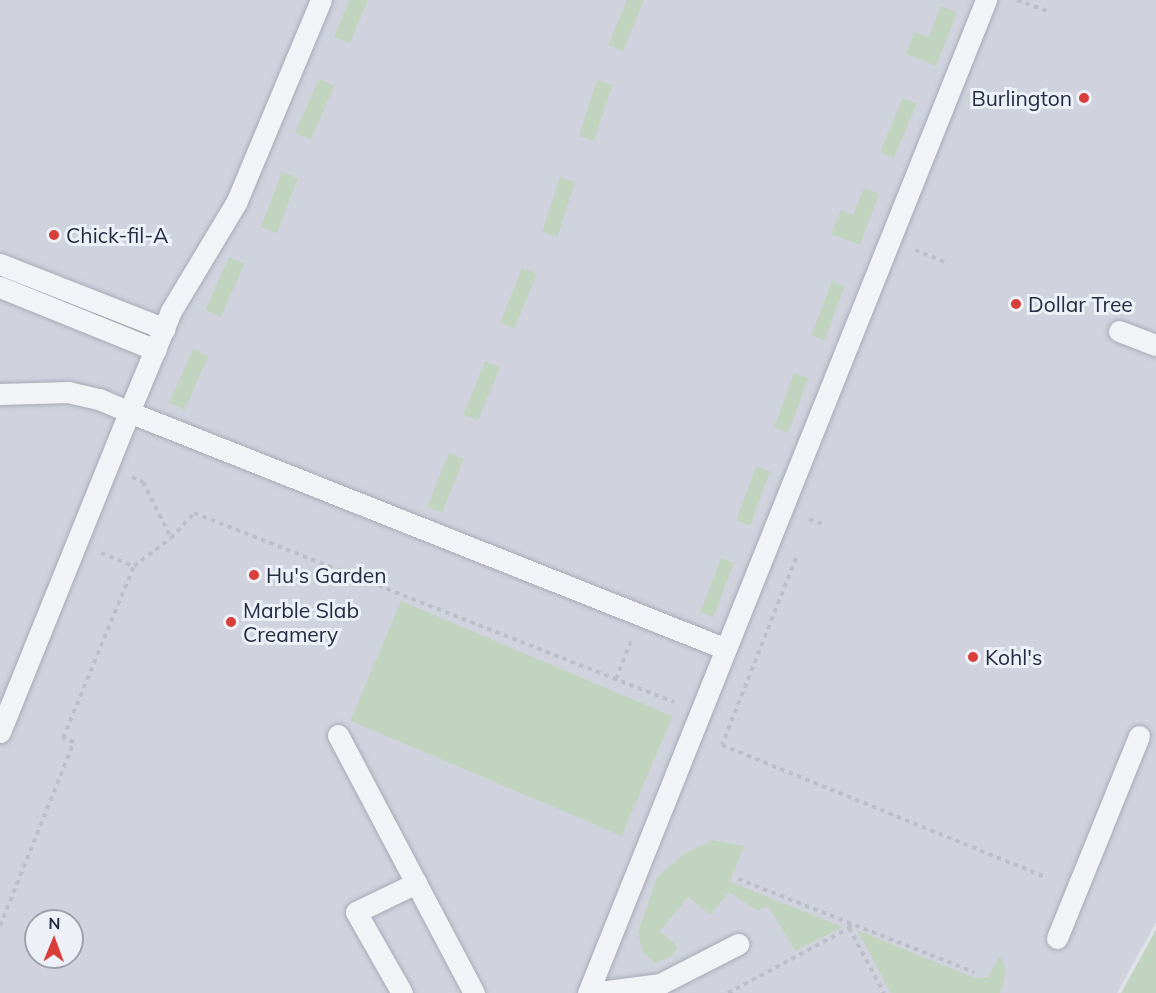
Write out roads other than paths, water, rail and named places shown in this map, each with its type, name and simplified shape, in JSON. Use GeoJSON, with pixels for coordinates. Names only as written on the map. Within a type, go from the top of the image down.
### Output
{"type":"FeatureCollection","features":[{"type":"Feature","properties":{"kind":"lane"},"geometry":{"type":"LineString","coordinates":[[0,732],[106,466],[171,311],[236,203],[321,0]]}},
{"type":"Feature","properties":{"kind":"lane"},"geometry":{"type":"LineString","coordinates":[[738,944],[660,984],[590,993],[986,0]]}},
{"type":"Feature","properties":{"kind":"lane"},"geometry":{"type":"LineString","coordinates":[[0,264],[165,329]]}},
{"type":"Feature","properties":{"kind":"lane"},"geometry":{"type":"LineString","coordinates":[[0,287],[156,350]]}},
{"type":"Feature","properties":{"kind":"lane"},"geometry":{"type":"LineString","coordinates":[[1119,331],[1156,345]]}},
{"type":"Feature","properties":{"kind":"lane"},"geometry":{"type":"LineString","coordinates":[[0,394],[68,392],[99,399],[726,649]]}},
{"type":"Feature","properties":{"kind":"lane"},"geometry":{"type":"LineString","coordinates":[[338,735],[474,993]]}},
{"type":"Feature","properties":{"kind":"lane"},"geometry":{"type":"LineString","coordinates":[[1057,938],[1139,736]]}},
{"type":"Feature","properties":{"kind":"lane"},"geometry":{"type":"LineString","coordinates":[[402,993],[356,912],[416,883]]}},
{"type":"Feature","properties":{"kind":"place","name":"Burlington"},"geometry":{"type":"Point","coordinates":[1084,98]}},
{"type":"Feature","properties":{"kind":"place","name":"Chick-fil-A"},"geometry":{"type":"Point","coordinates":[54,235]}},
{"type":"Feature","properties":{"kind":"place","name":"Dollar Tree"},"geometry":{"type":"Point","coordinates":[1016,304]}},
{"type":"Feature","properties":{"kind":"place","name":"Hu's Garden"},"geometry":{"type":"Point","coordinates":[254,575]}},
{"type":"Feature","properties":{"kind":"place","name":"Marble Slab Creamery"},"geometry":{"type":"Point","coordinates":[231,622]}},
{"type":"Feature","properties":{"kind":"place","name":"Kohl's"},"geometry":{"type":"Point","coordinates":[973,657]}}]}
